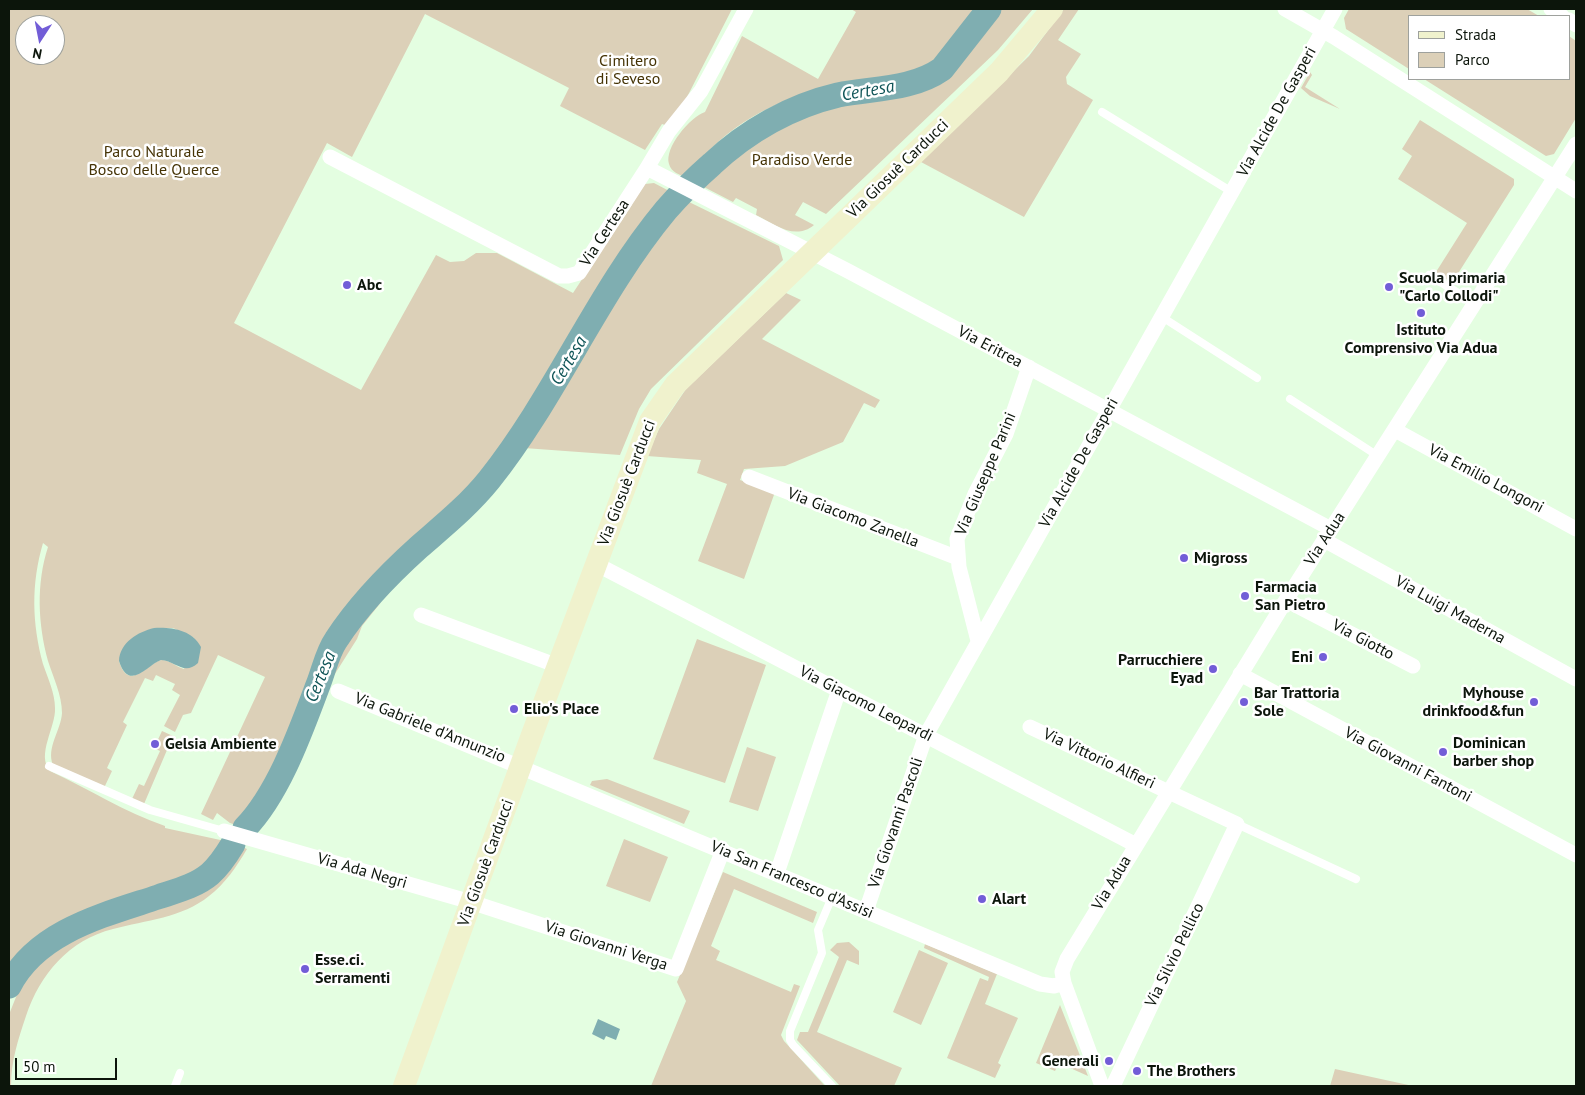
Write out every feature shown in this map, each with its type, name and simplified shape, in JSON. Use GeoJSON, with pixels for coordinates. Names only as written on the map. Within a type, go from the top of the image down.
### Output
{"type":"FeatureCollection","features":[{"type":"Feature","properties":{"kind":"street","name":"Via Certesa"},"geometry":{"type":"LineString","coordinates":[[330,157],[550,272],[559,276],[568,276],[578,272],[648,168],[669,131],[701,91],[746,9]]}},
{"type":"Feature","properties":{"kind":"street","name":"Via Giosuè Carducci"},"geometry":{"type":"LineString","coordinates":[[404,1086],[637,453],[650,421],[660,404],[675,385],[999,72],[1052,9]]}},
{"type":"Feature","properties":{"kind":"street"},"geometry":{"type":"LineString","coordinates":[[1285,9],[1322,32],[1334,37],[1576,191]]}},
{"type":"Feature","properties":{"kind":"street","name":"Via Alcide De Gasperi"},"geometry":{"type":"LineString","coordinates":[[926,735],[1335,9]]}},
{"type":"Feature","properties":{"kind":"street","name":"Via Adua"},"geometry":{"type":"LineString","coordinates":[[1064,983],[1062,972],[1066,959],[1286,600],[1576,144]]}},
{"type":"Feature","properties":{"kind":"street","name":"Via Eritrea"},"geometry":{"type":"LineString","coordinates":[[648,168],[1109,410],[1328,534]]}},
{"type":"Feature","properties":{"kind":"street","name":"Via Giuseppe Parini"},"geometry":{"type":"LineString","coordinates":[[978,641],[958,558],[957,539],[975,494],[1000,448],[1028,367]]}},
{"type":"Feature","properties":{"kind":"street","name":"Via Emilio Longoni"},"geometry":{"type":"LineString","coordinates":[[1395,430],[1576,529]]}},
{"type":"Feature","properties":{"kind":"street","name":"Via Giacomo Zanella"},"geometry":{"type":"LineString","coordinates":[[749,477],[958,558]]}},
{"type":"Feature","properties":{"kind":"street","name":"Via Luigi Maderna"},"geometry":{"type":"LineString","coordinates":[[1328,534],[1576,679]]}},
{"type":"Feature","properties":{"kind":"street","name":"Via Giacomo Leopardi"},"geometry":{"type":"LineString","coordinates":[[596,564],[1136,845]]}},
{"type":"Feature","properties":{"kind":"street","name":"Via Giotto"},"geometry":{"type":"LineString","coordinates":[[1286,600],[1413,666]]}},
{"type":"Feature","properties":{"kind":"street"},"geometry":{"type":"LineString","coordinates":[[421,615],[558,666]]}},
{"type":"Feature","properties":{"kind":"street","name":"Via Giovanni Fantoni"},"geometry":{"type":"LineString","coordinates":[[1240,674],[1576,855]]}},
{"type":"Feature","properties":{"kind":"street"},"geometry":{"type":"LineString","coordinates":[[777,873],[839,690]]}},
{"type":"Feature","properties":{"kind":"street","name":"Via Gabriele d'Annunzio"},"geometry":{"type":"LineString","coordinates":[[338,691],[522,766]]}},
{"type":"Feature","properties":{"kind":"street","name":"Via Vittorio Alfieri"},"geometry":{"type":"LineString","coordinates":[[1030,727],[1169,791]]}},
{"type":"Feature","properties":{"kind":"street","name":"Via Giovanni Pascoli"},"geometry":{"type":"LineString","coordinates":[[866,911],[926,735]]}},
{"type":"Feature","properties":{"kind":"street","name":"Via San Francesco d'Assisi"},"geometry":{"type":"LineString","coordinates":[[522,766],[1040,984],[1054,986],[1064,983]]}},
{"type":"Feature","properties":{"kind":"street"},"geometry":{"type":"LineString","coordinates":[[1169,791],[1237,824]]}},
{"type":"Feature","properties":{"kind":"street","name":"Via Silvio Pellico"},"geometry":{"type":"LineString","coordinates":[[1113,1086],[1237,824]]}},
{"type":"Feature","properties":{"kind":"street","name":"Via Ada Negri"},"geometry":{"type":"LineString","coordinates":[[224,831],[471,902]]}},
{"type":"Feature","properties":{"kind":"street","name":"Via Giovanni Verga"},"geometry":{"type":"LineString","coordinates":[[471,902],[676,969],[722,850]]}},
{"type":"Feature","properties":{"kind":"street"},"geometry":{"type":"LineString","coordinates":[[1064,983],[1102,1086]]}},
{"type":"Feature","properties":{"kind":"lane","name":"Via Alcide De Gasperi"},"geometry":{"type":"LineString","coordinates":[[1102,112],[1232,192]]}},
{"type":"Feature","properties":{"kind":"lane"},"geometry":{"type":"LineString","coordinates":[[1429,274],[1476,304]]}},
{"type":"Feature","properties":{"kind":"lane"},"geometry":{"type":"LineString","coordinates":[[1162,316],[1257,378]]}},
{"type":"Feature","properties":{"kind":"lane"},"geometry":{"type":"LineString","coordinates":[[1290,399],[1378,456]]}},
{"type":"Feature","properties":{"kind":"lane"},"geometry":{"type":"LineString","coordinates":[[50,766],[150,810],[224,831]]}},
{"type":"Feature","properties":{"kind":"lane"},"geometry":{"type":"LineString","coordinates":[[1237,824],[1356,879]]}},
{"type":"Feature","properties":{"kind":"lane"},"geometry":{"type":"LineString","coordinates":[[832,897],[818,930],[822,953],[790,1031],[794,1045],[832,1086]]}},
{"type":"Feature","properties":{"kind":"lane"},"geometry":{"type":"LineString","coordinates":[[176,1086],[180,1073]]}},
{"type":"Feature","properties":{"kind":"green space","name":"Parco Naturale Bosco delle Querce"},"geometry":{"type":"Polygon","coordinates":[[[9,9],[732,9],[686,99],[665,125],[662,124],[645,150],[560,106],[569,88],[425,14],[352,157],[327,143],[234,323],[361,390],[436,255],[450,262],[464,261],[476,253],[497,253],[573,293],[645,184],[654,183],[673,193],[653,214],[505,450],[479,483],[443,519],[421,535],[384,568],[334,625],[322,644],[311,679],[269,780],[257,803],[239,826],[230,823],[217,813],[213,820],[201,814],[265,677],[218,655],[191,713],[183,715],[175,732],[164,726],[180,695],[172,690],[175,684],[156,675],[153,681],[145,678],[123,722],[127,725],[107,768],[112,771],[104,788],[53,765],[51,752],[61,719],[62,706],[48,661],[40,618],[40,590],[48,547],[43,543],[36,573],[34,604],[39,649],[55,702],[54,716],[45,757],[50,771],[121,807],[165,826],[165,828],[225,841],[210,861],[181,880],[52,931],[33,943],[9,970],[9,9]],[[154,628],[119,661],[123,670],[128,675],[134,675],[162,660],[184,669],[194,638],[173,628],[154,628]]]}},
{"type":"Feature","properties":{"kind":"green space"},"geometry":{"type":"Polygon","coordinates":[[[851,9],[979,9],[942,57],[923,71],[911,76],[828,88],[779,103],[743,122],[727,134],[699,162],[687,178],[672,169],[668,157],[674,142],[692,120],[705,112],[742,36],[818,79],[856,12],[851,9]]]}},
{"type":"Feature","properties":{"kind":"green space","name":"Paradiso Verde"},"geometry":{"type":"Polygon","coordinates":[[[999,9],[1033,9],[998,50],[826,214],[803,202],[795,215],[814,225],[807,230],[792,231],[777,226],[756,215],[757,209],[736,198],[733,202],[702,186],[751,144],[769,132],[806,114],[848,102],[908,93],[930,85],[956,65],[999,9]]]}},
{"type":"Feature","properties":{"kind":"green space"},"geometry":{"type":"Polygon","coordinates":[[[1064,9],[1079,9],[1058,40],[1081,54],[1066,77],[1067,84],[1093,100],[1024,217],[921,162],[1029,56],[1064,9]]]}},
{"type":"Feature","properties":{"kind":"green space"},"geometry":{"type":"Polygon","coordinates":[[[1349,9],[1527,9],[1537,15],[1408,15],[1408,68],[1346,29],[1344,18],[1349,9]]]}},
{"type":"Feature","properties":{"kind":"green space"},"geometry":{"type":"Polygon","coordinates":[[[1570,37],[1576,41],[1576,118],[1554,154],[1546,156],[1426,80],[1570,80],[1570,37]]]}},
{"type":"Feature","properties":{"kind":"green space"},"geometry":{"type":"Polygon","coordinates":[[[1310,72],[1312,75],[1305,87],[1340,109],[1310,96],[1301,88],[1310,72]]]}},
{"type":"Feature","properties":{"kind":"green space"},"geometry":{"type":"Polygon","coordinates":[[[1420,120],[1514,179],[1514,185],[1452,283],[1436,272],[1467,223],[1398,179],[1412,156],[1402,149],[1420,120]]]}},
{"type":"Feature","properties":{"kind":"green space"},"geometry":{"type":"Polygon","coordinates":[[[687,201],[779,246],[783,260],[651,389],[639,409],[620,455],[524,448],[641,259],[687,201]]]}},
{"type":"Feature","properties":{"kind":"green space"},"geometry":{"type":"Polygon","coordinates":[[[786,293],[801,300],[762,339],[880,400],[875,408],[864,403],[843,442],[785,466],[744,469],[740,480],[775,492],[744,579],[698,561],[727,484],[697,473],[701,460],[647,456],[659,429],[686,389],[786,293]]]}},
{"type":"Feature","properties":{"kind":"green space"},"geometry":{"type":"Polygon","coordinates":[[[382,601],[362,626],[357,639],[333,677],[325,696],[344,636],[382,601]]]}},
{"type":"Feature","properties":{"kind":"green space"},"geometry":{"type":"Polygon","coordinates":[[[697,639],[766,665],[725,783],[653,759],[697,639]]]}},
{"type":"Feature","properties":{"kind":"green space"},"geometry":{"type":"Polygon","coordinates":[[[162,731],[173,736],[144,804],[132,799],[139,784],[144,786],[160,751],[154,748],[162,731]]]}},
{"type":"Feature","properties":{"kind":"green space"},"geometry":{"type":"Polygon","coordinates":[[[747,747],[776,757],[758,811],[729,802],[747,747]]]}},
{"type":"Feature","properties":{"kind":"green space"},"geometry":{"type":"Polygon","coordinates":[[[607,779],[690,811],[684,824],[590,785],[592,781],[607,779]]]}},
{"type":"Feature","properties":{"kind":"green space"},"geometry":{"type":"Polygon","coordinates":[[[624,839],[668,857],[650,902],[606,886],[624,839]]]}},
{"type":"Feature","properties":{"kind":"green space"},"geometry":{"type":"Polygon","coordinates":[[[240,846],[247,849],[235,868],[220,886],[198,903],[175,914],[97,934],[70,950],[58,961],[39,986],[26,1016],[12,1068],[11,1086],[9,1086],[10,1012],[22,982],[38,960],[60,942],[204,885],[222,872],[240,846]]]}},
{"type":"Feature","properties":{"kind":"green space"},"geometry":{"type":"Polygon","coordinates":[[[723,872],[817,912],[813,923],[734,889],[711,946],[720,951],[716,960],[791,992],[794,984],[800,986],[781,1035],[784,1041],[825,1086],[651,1086],[686,1001],[677,982],[723,872]]]}},
{"type":"Feature","properties":{"kind":"green space"},"geometry":{"type":"Polygon","coordinates":[[[849,942],[859,951],[859,965],[847,960],[817,1032],[902,1068],[894,1086],[840,1086],[797,1040],[800,1032],[808,1032],[839,957],[830,950],[837,943],[849,942]]]}},
{"type":"Feature","properties":{"kind":"green space"},"geometry":{"type":"Polygon","coordinates":[[[925,944],[997,974],[985,1004],[1018,1018],[998,1063],[1001,1065],[995,1078],[947,1058],[980,978],[988,981],[989,977],[924,948],[925,944]]]}},
{"type":"Feature","properties":{"kind":"green space"},"geometry":{"type":"Polygon","coordinates":[[[919,950],[948,963],[921,1025],[893,1012],[919,950]]]}},
{"type":"Feature","properties":{"kind":"green space"},"geometry":{"type":"Polygon","coordinates":[[[1060,1005],[1088,1076],[1059,1063],[1055,1071],[1036,1063],[1060,1005]]]}},
{"type":"Feature","properties":{"kind":"green space"},"geometry":{"type":"Polygon","coordinates":[[[1335,1069],[1413,1086],[1330,1086],[1335,1069]]]}},
{"type":"Feature","properties":{"kind":"water"},"geometry":{"type":"Polygon","coordinates":[[[154,628],[168,628],[187,633],[201,647],[198,663],[193,667],[184,668],[161,660],[139,674],[128,675],[123,670],[119,661],[123,648],[136,635],[154,628]]]}},
{"type":"Feature","properties":{"kind":"water"},"geometry":{"type":"Polygon","coordinates":[[[598,1019],[620,1029],[616,1040],[606,1036],[604,1040],[592,1034],[598,1019]]]}},
{"type":"Feature","properties":{"kind":"waterway","name":"Certesa"},"geometry":{"type":"LineString","coordinates":[[245,828],[257,814],[279,779],[336,640],[354,615],[385,579],[464,507],[489,480],[535,414],[619,275],[641,242],[671,204],[694,180],[726,152],[770,121],[821,100],[838,95],[905,85],[930,76],[942,69],[989,9]]}},
{"type":"Feature","properties":{"kind":"waterway","name":"Certesa"},"geometry":{"type":"LineString","coordinates":[[9,986],[21,967],[36,951],[54,938],[95,919],[198,882],[217,867],[233,844]]}},
{"type":"Feature","properties":{"kind":"place","name":"Abc"},"geometry":{"type":"Point","coordinates":[347,285]}},
{"type":"Feature","properties":{"kind":"place","name":"Scuola primaria \"Carlo Collodi\""},"geometry":{"type":"Point","coordinates":[1389,287]}},
{"type":"Feature","properties":{"kind":"place","name":"Istituto Comprensivo Via Adua"},"geometry":{"type":"Point","coordinates":[1421,313]}},
{"type":"Feature","properties":{"kind":"place","name":"Migross"},"geometry":{"type":"Point","coordinates":[1184,558]}},
{"type":"Feature","properties":{"kind":"place","name":"Farmacia San Pietro"},"geometry":{"type":"Point","coordinates":[1245,596]}},
{"type":"Feature","properties":{"kind":"place","name":"Eni"},"geometry":{"type":"Point","coordinates":[1323,657]}},
{"type":"Feature","properties":{"kind":"place","name":"Parrucchiere Eyad"},"geometry":{"type":"Point","coordinates":[1213,669]}},
{"type":"Feature","properties":{"kind":"place","name":"Bar Trattoria Sole"},"geometry":{"type":"Point","coordinates":[1244,702]}},
{"type":"Feature","properties":{"kind":"place","name":"Myhouse drinkfood&fun"},"geometry":{"type":"Point","coordinates":[1534,702]}},
{"type":"Feature","properties":{"kind":"place","name":"Elio's Place"},"geometry":{"type":"Point","coordinates":[514,709]}},
{"type":"Feature","properties":{"kind":"place","name":"Gelsia Ambiente"},"geometry":{"type":"Point","coordinates":[155,744]}},
{"type":"Feature","properties":{"kind":"place","name":"Dominican barber shop"},"geometry":{"type":"Point","coordinates":[1443,752]}},
{"type":"Feature","properties":{"kind":"place","name":"Alart"},"geometry":{"type":"Point","coordinates":[982,899]}},
{"type":"Feature","properties":{"kind":"place","name":"Esse.ci. Serramenti"},"geometry":{"type":"Point","coordinates":[305,969]}},
{"type":"Feature","properties":{"kind":"place","name":"Generali"},"geometry":{"type":"Point","coordinates":[1109,1061]}},
{"type":"Feature","properties":{"kind":"place","name":"The Brothers"},"geometry":{"type":"Point","coordinates":[1137,1071]}},
{"type":"Feature","properties":{"kind":"park label","name":"Cimitero di Seveso"},"geometry":{"type":"Point","coordinates":[628,70]}}]}
